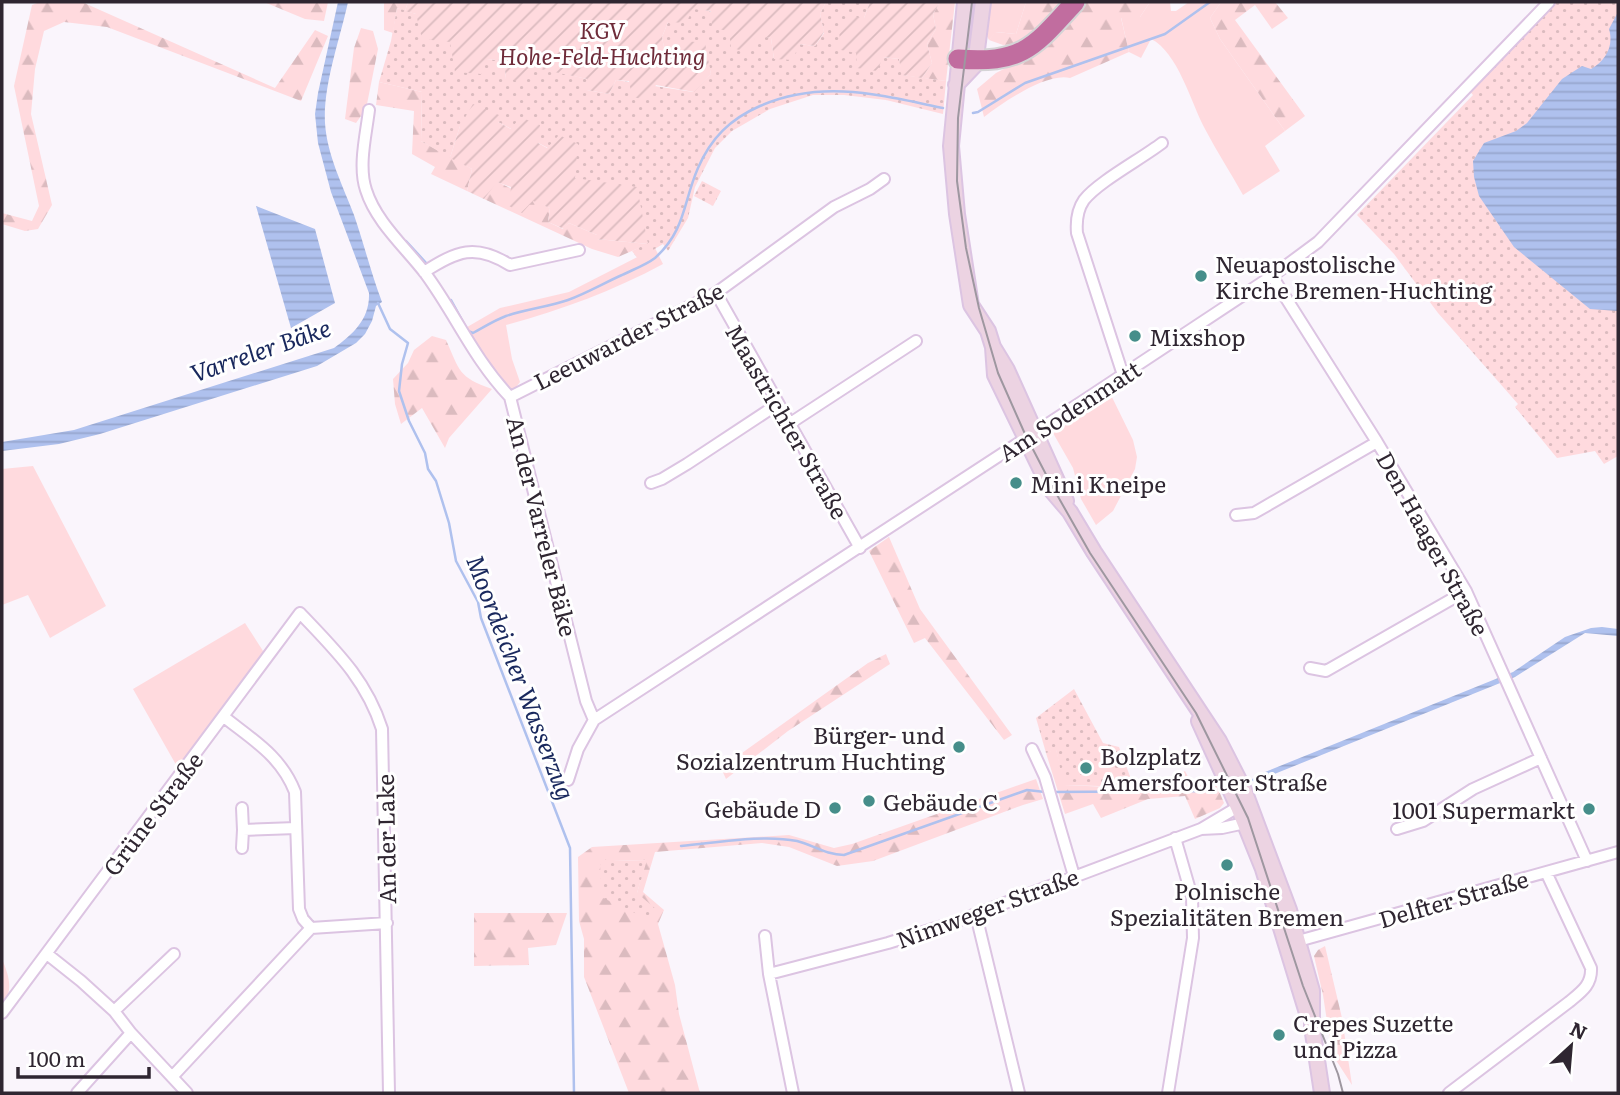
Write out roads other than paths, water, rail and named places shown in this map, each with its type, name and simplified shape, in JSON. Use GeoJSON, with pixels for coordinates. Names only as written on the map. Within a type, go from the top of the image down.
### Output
{"type":"FeatureCollection","features":[{"type":"Feature","properties":{"kind":"highway"},"geometry":{"type":"LineString","coordinates":[[967,60],[1004,58],[1027,50],[1039,41],[1075,2]]}},
{"type":"Feature","properties":{"kind":"main road"},"geometry":{"type":"LineString","coordinates":[[965,2],[967,60]]}},
{"type":"Feature","properties":{"kind":"main road"},"geometry":{"type":"LineString","coordinates":[[967,60],[983,2]]}},
{"type":"Feature","properties":{"kind":"main road"},"geometry":{"type":"LineString","coordinates":[[967,60],[975,65],[956,85],[951,146],[957,214],[972,307],[988,331],[993,348],[1007,370],[1030,436],[1059,482],[1070,512],[1219,741],[1249,817],[1274,866],[1293,943],[1311,991],[1312,1027],[1322,1093]]}},
{"type":"Feature","properties":{"kind":"main road"},"geometry":{"type":"LineString","coordinates":[[1193,703],[1203,735],[1238,807],[1249,817]]}},
{"type":"Feature","properties":{"kind":"street","name":"Am Sodenmatt"},"geometry":{"type":"LineString","coordinates":[[568,780],[578,749],[594,720],[1030,436],[1272,276],[1318,242],[1549,2]]}},
{"type":"Feature","properties":{"kind":"street","name":"An der Varreler Bäke"},"geometry":{"type":"LineString","coordinates":[[369,110],[363,176],[366,190],[382,219],[424,272],[481,364],[510,397],[586,701],[594,720]]}},
{"type":"Feature","properties":{"kind":"street"},"geometry":{"type":"LineString","coordinates":[[1123,374],[1077,233],[1076,220],[1083,203],[1094,191],[1161,143]]}},
{"type":"Feature","properties":{"kind":"street","name":"Leeuwarder Straße"},"geometry":{"type":"LineString","coordinates":[[510,397],[716,293],[832,208],[884,179]]}},
{"type":"Feature","properties":{"kind":"street"},"geometry":{"type":"LineString","coordinates":[[424,272],[445,258],[464,251],[495,256],[510,265],[579,250]]}},
{"type":"Feature","properties":{"kind":"street","name":"Den Haager Straße"},"geometry":{"type":"LineString","coordinates":[[1272,276],[1377,442],[1466,591],[1587,861]]}},
{"type":"Feature","properties":{"kind":"street","name":"Maastrichter Straße"},"geometry":{"type":"LineString","coordinates":[[716,293],[860,548]]}},
{"type":"Feature","properties":{"kind":"street"},"geometry":{"type":"LineString","coordinates":[[789,424],[916,341]]}},
{"type":"Feature","properties":{"kind":"street"},"geometry":{"type":"LineString","coordinates":[[651,483],[663,480],[778,404]]}},
{"type":"Feature","properties":{"kind":"street"},"geometry":{"type":"LineString","coordinates":[[1236,515],[1254,513],[1377,442]]}},
{"type":"Feature","properties":{"kind":"street"},"geometry":{"type":"LineString","coordinates":[[1310,668],[1325,671],[1466,591]]}},
{"type":"Feature","properties":{"kind":"street","name":"Grüne Straße"},"geometry":{"type":"LineString","coordinates":[[2,1013],[300,613]]}},
{"type":"Feature","properties":{"kind":"street","name":"An der Lake"},"geometry":{"type":"LineString","coordinates":[[300,613],[349,665],[369,695],[382,729],[389,1093]]}},
{"type":"Feature","properties":{"kind":"street"},"geometry":{"type":"LineString","coordinates":[[224,717],[279,761],[289,776],[295,792],[299,909],[311,928]]}},
{"type":"Feature","properties":{"kind":"street"},"geometry":{"type":"LineString","coordinates":[[1032,749],[1045,777],[1074,876]]}},
{"type":"Feature","properties":{"kind":"street"},"geometry":{"type":"LineString","coordinates":[[1397,829],[1423,821],[1473,789],[1541,758]]}},
{"type":"Feature","properties":{"kind":"street","name":"Nimweger Straße"},"geometry":{"type":"LineString","coordinates":[[769,974],[888,943],[976,915],[1201,829],[1238,807]]}},
{"type":"Feature","properties":{"kind":"street"},"geometry":{"type":"LineString","coordinates":[[242,808],[242,848]]}},
{"type":"Feature","properties":{"kind":"street","name":"Nimweger Straße"},"geometry":{"type":"LineString","coordinates":[[1201,829],[1222,828],[1249,817]]}},
{"type":"Feature","properties":{"kind":"street"},"geometry":{"type":"LineString","coordinates":[[243,830],[296,828]]}},
{"type":"Feature","properties":{"kind":"street"},"geometry":{"type":"LineString","coordinates":[[1168,1093],[1193,938],[1192,897],[1175,838]]}},
{"type":"Feature","properties":{"kind":"street","name":"Delfter Straße"},"geometry":{"type":"LineString","coordinates":[[1293,943],[1618,852]]}},
{"type":"Feature","properties":{"kind":"street"},"geometry":{"type":"LineString","coordinates":[[1449,1093],[1569,1002],[1585,988],[1591,978],[1591,968],[1546,872]]}},
{"type":"Feature","properties":{"kind":"street"},"geometry":{"type":"LineString","coordinates":[[976,915],[1019,1093]]}},
{"type":"Feature","properties":{"kind":"street"},"geometry":{"type":"LineString","coordinates":[[172,1077],[311,928],[387,923]]}},
{"type":"Feature","properties":{"kind":"street"},"geometry":{"type":"LineString","coordinates":[[765,936],[769,974],[793,1093]]}},
{"type":"Feature","properties":{"kind":"street"},"geometry":{"type":"LineString","coordinates":[[47,954],[114,1011],[187,1093]]}},
{"type":"Feature","properties":{"kind":"street"},"geometry":{"type":"LineString","coordinates":[[114,1011],[174,954]]}},
{"type":"Feature","properties":{"kind":"street"},"geometry":{"type":"LineString","coordinates":[[77,1093],[131,1033]]}},
{"type":"Feature","properties":{"kind":"water"},"geometry":{"type":"Polygon","coordinates":[[[338,2],[348,2],[329,78],[325,123],[332,159],[354,215],[382,302],[376,306],[365,334],[356,343],[317,366],[100,434],[59,444],[2,451],[2,442],[74,430],[334,348],[359,325],[367,311],[369,293],[331,192],[318,143],[315,114],[338,2]]]}},
{"type":"Feature","properties":{"kind":"water"},"geometry":{"type":"Polygon","coordinates":[[[1618,12],[1618,311],[1590,309],[1514,247],[1479,196],[1473,161],[1484,143],[1516,131],[1527,123],[1562,79],[1582,66],[1591,69],[1601,61],[1608,52],[1609,29],[1618,12]]]}},
{"type":"Feature","properties":{"kind":"water"},"geometry":{"type":"Polygon","coordinates":[[[256,206],[315,229],[335,303],[291,328],[256,206]]]}},
{"type":"Feature","properties":{"kind":"water"},"geometry":{"type":"Polygon","coordinates":[[[1602,627],[1618,629],[1618,636],[1585,633],[1515,677],[1262,779],[1260,774],[1513,672],[1565,637],[1602,627]]]}},
{"type":"Feature","properties":{"kind":"waterway"},"geometry":{"type":"LineString","coordinates":[[973,113],[1025,83],[1165,34],[1210,2]]}},
{"type":"Feature","properties":{"kind":"waterway"},"geometry":{"type":"LineString","coordinates":[[451,300],[468,331],[473,333],[506,316],[575,297],[651,261],[673,237],[693,180],[709,147],[731,123],[760,106],[783,98],[829,91],[897,98],[943,108]]}},
{"type":"Feature","properties":{"kind":"waterway"},"geometry":{"type":"LineString","coordinates":[[406,241],[428,265]]}},
{"type":"Feature","properties":{"kind":"waterway","name":"Moordeicher Wasserzug"},"geometry":{"type":"LineString","coordinates":[[378,303],[390,329],[408,343],[399,391],[409,421],[425,453],[428,469],[436,481],[449,523],[456,561],[478,602],[481,618],[570,848],[574,1093]]}},
{"type":"Feature","properties":{"kind":"waterway"},"geometry":{"type":"LineString","coordinates":[[1253,780],[1262,776]]}},
{"type":"Feature","properties":{"kind":"waterway"},"geometry":{"type":"LineString","coordinates":[[681,846],[783,839],[844,855],[1027,790],[1045,792]]}},
{"type":"Feature","properties":{"kind":"waterway"},"geometry":{"type":"LineString","coordinates":[[1052,792],[1212,791]]}},
{"type":"Feature","properties":{"kind":"tram line"},"geometry":{"type":"LineString","coordinates":[[972,2],[958,118],[957,181],[966,248],[979,308],[998,373],[1052,486],[1090,553],[1196,713],[1248,818],[1303,986],[1343,1093]]}},
{"type":"Feature","properties":{"kind":"place","name":"Neuapostolische Kirche Bremen-Huchting"},"geometry":{"type":"Point","coordinates":[1201,276]}},
{"type":"Feature","properties":{"kind":"place","name":"Mixshop"},"geometry":{"type":"Point","coordinates":[1135,336]}},
{"type":"Feature","properties":{"kind":"place","name":"Mini Kneipe"},"geometry":{"type":"Point","coordinates":[1016,483]}},
{"type":"Feature","properties":{"kind":"place","name":"Bürger- und Sozialzentrum Huchting"},"geometry":{"type":"Point","coordinates":[959,747]}},
{"type":"Feature","properties":{"kind":"place","name":"Bolzplatz Amersfoorter Straße"},"geometry":{"type":"Point","coordinates":[1086,768]}},
{"type":"Feature","properties":{"kind":"place","name":"Gebäude C"},"geometry":{"type":"Point","coordinates":[869,801]}},
{"type":"Feature","properties":{"kind":"place","name":"Gebäude D"},"geometry":{"type":"Point","coordinates":[835,808]}},
{"type":"Feature","properties":{"kind":"place","name":"1001 Supermarkt"},"geometry":{"type":"Point","coordinates":[1589,809]}},
{"type":"Feature","properties":{"kind":"place","name":"Polnische Spezialitäten Bremen"},"geometry":{"type":"Point","coordinates":[1227,865]}},
{"type":"Feature","properties":{"kind":"place","name":"Crepes Suzette und Pizza"},"geometry":{"type":"Point","coordinates":[1279,1035]}},
{"type":"Feature","properties":{"kind":"park label","name":"KGV Hohe-Feld-Huchting"},"geometry":{"type":"Point","coordinates":[602,42]}},
{"type":"Feature","properties":{"kind":"water label","name":"Varreler Bäke"},"geometry":{"type":"Point","coordinates":[260,349]}}]}
